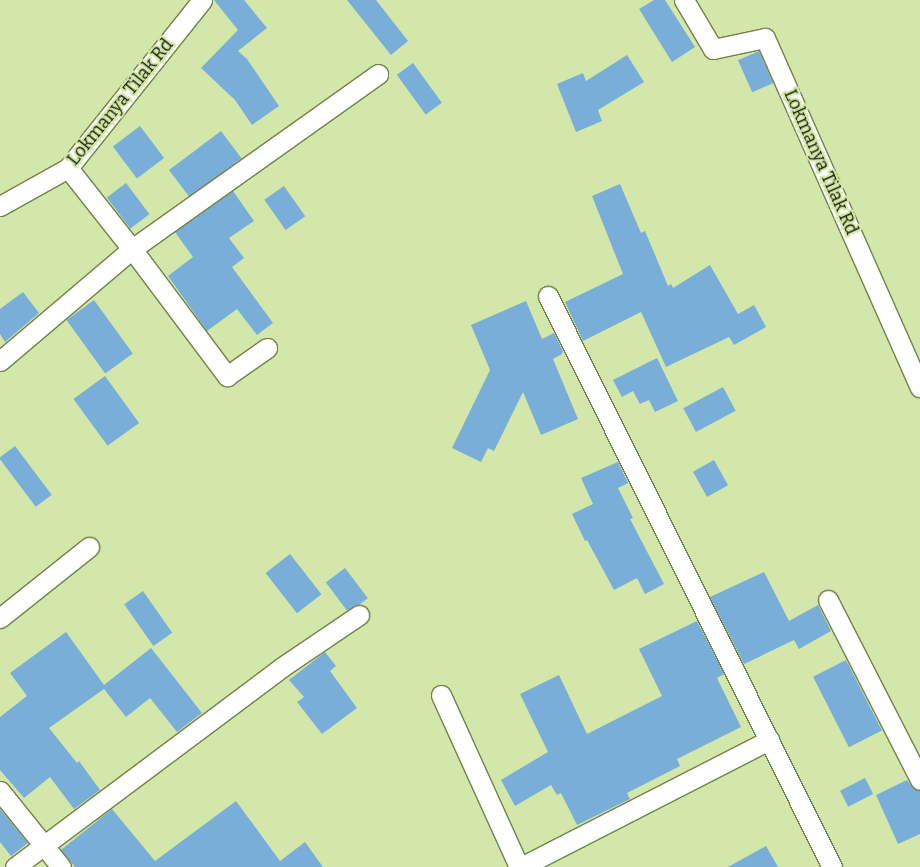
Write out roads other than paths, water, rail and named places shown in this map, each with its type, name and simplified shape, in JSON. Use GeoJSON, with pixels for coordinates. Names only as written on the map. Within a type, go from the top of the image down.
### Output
{"type":"FeatureCollection","features":[{"type":"Feature","properties":{"kind":"street","name":"Lokmanya Tilak Rd"},"geometry":{"type":"LineString","coordinates":[[0,206],[68,168],[202,0]]}},
{"type":"Feature","properties":{"kind":"street","name":"Lokmanya Tilak Rd"},"geometry":{"type":"LineString","coordinates":[[684,0],[713,49],[765,38],[920,388]]}},
{"type":"Feature","properties":{"kind":"street"},"geometry":{"type":"LineString","coordinates":[[0,360],[132,248],[378,74]]}},
{"type":"Feature","properties":{"kind":"street"},"geometry":{"type":"LineString","coordinates":[[68,168],[132,248],[227,376],[267,348]]}},
{"type":"Feature","properties":{"kind":"street"},"geometry":{"type":"LineString","coordinates":[[548,296],[832,867]]}},
{"type":"Feature","properties":{"kind":"street"},"geometry":{"type":"LineString","coordinates":[[0,618],[89,547]]}},
{"type":"Feature","properties":{"kind":"street"},"geometry":{"type":"LineString","coordinates":[[828,600],[920,780]]}},
{"type":"Feature","properties":{"kind":"street"},"geometry":{"type":"LineString","coordinates":[[15,867],[282,667],[359,615]]}},
{"type":"Feature","properties":{"kind":"street"},"geometry":{"type":"LineString","coordinates":[[441,695],[520,867],[769,740]]}},
{"type":"Feature","properties":{"kind":"street"},"geometry":{"type":"LineString","coordinates":[[0,791],[60,867]]}}]}
